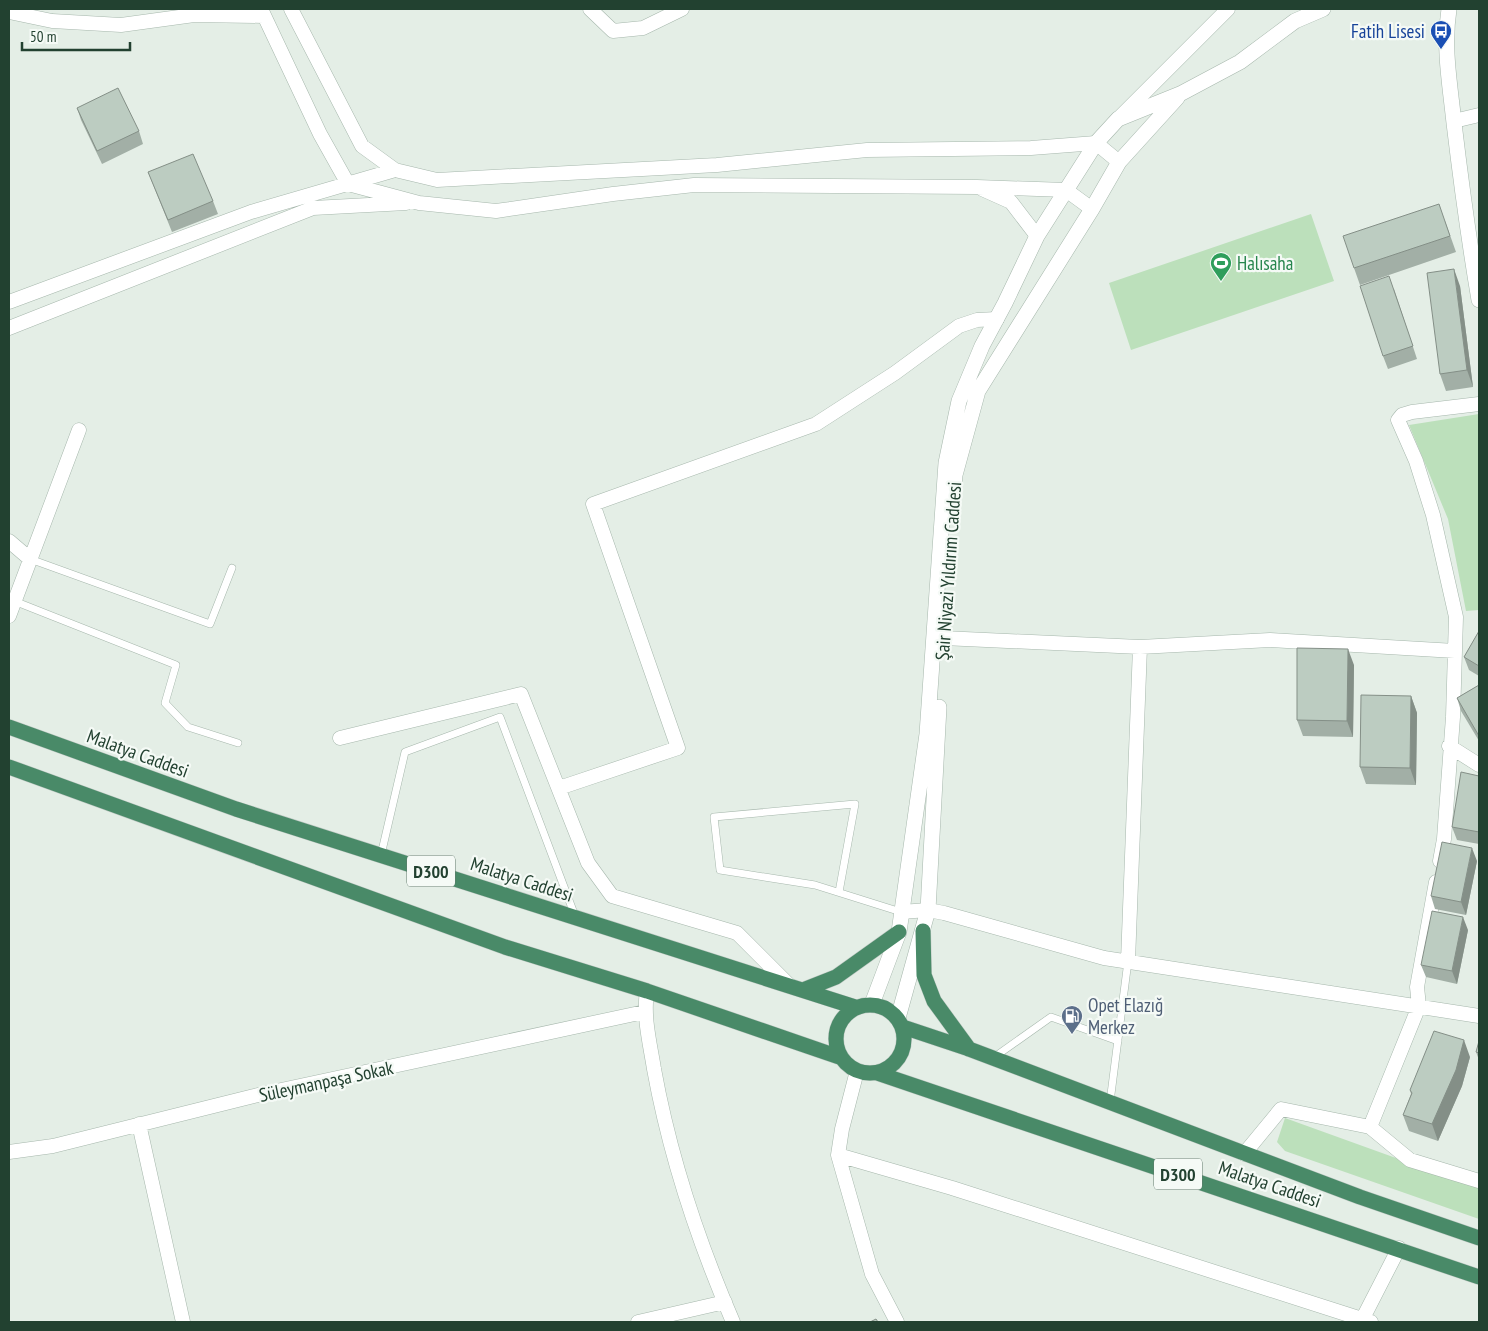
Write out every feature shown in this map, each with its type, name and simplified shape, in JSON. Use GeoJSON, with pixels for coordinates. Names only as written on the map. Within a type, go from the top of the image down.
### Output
{"type":"FeatureCollection","features":[{"type":"Feature","properties":{"kind":"highway","name":"Malatya Caddesi"},"geometry":{"type":"LineString","coordinates":[[9,728],[236,809],[855,1007]]}},
{"type":"Feature","properties":{"kind":"highway","name":"D300"},"geometry":{"type":"LineString","coordinates":[[9,767],[505,947],[647,991],[842,1058]]}},
{"type":"Feature","properties":{"kind":"highway"},"geometry":{"type":"LineString","coordinates":[[924,931],[924,974],[934,1001],[969,1049]]}},
{"type":"Feature","properties":{"kind":"highway"},"geometry":{"type":"LineString","coordinates":[[796,987],[836,977],[899,932]]}},
{"type":"Feature","properties":{"kind":"highway"},"geometry":{"type":"LineString","coordinates":[[872,1004],[886,1008],[900,1022],[904,1046],[900,1056],[886,1070],[876,1073],[857,1071],[842,1058],[837,1047],[838,1024],[845,1014],[855,1007],[872,1004]]}},
{"type":"Feature","properties":{"kind":"highway","name":"Malatya Caddesi"},"geometry":{"type":"LineString","coordinates":[[900,1022],[1244,1154],[1479,1238]]}},
{"type":"Feature","properties":{"kind":"highway","name":"Malatya Caddesi"},"geometry":{"type":"LineString","coordinates":[[876,1073],[1399,1248],[1479,1277]]}},
{"type":"Feature","properties":{"kind":"street"},"geometry":{"type":"LineString","coordinates":[[291,9],[362,146],[395,170],[437,180],[717,165],[867,150],[1031,148],[1096,143],[1119,162]]}},
{"type":"Feature","properties":{"kind":"street"},"geometry":{"type":"LineString","coordinates":[[590,9],[613,31],[643,28],[682,9]]}},
{"type":"Feature","properties":{"kind":"street"},"geometry":{"type":"LineString","coordinates":[[872,1004],[899,932],[902,912],[927,734],[946,462],[958,401],[982,346],[1037,236],[1096,143],[1228,9]]}},
{"type":"Feature","properties":{"kind":"street"},"geometry":{"type":"LineString","coordinates":[[1118,119],[1180,94],[1240,62],[1297,15],[1323,9]]}},
{"type":"Feature","properties":{"kind":"street"},"geometry":{"type":"LineString","coordinates":[[1449,9],[1445,35],[1454,121],[1474,238],[1479,300]]}},
{"type":"Feature","properties":{"kind":"street"},"geometry":{"type":"LineString","coordinates":[[9,12],[52,21],[121,26],[194,15],[262,13],[320,134],[348,184],[419,203]]}},
{"type":"Feature","properties":{"kind":"street","name":"Şair Niyazi Yıldırım Caddesi"},"geometry":{"type":"LineString","coordinates":[[900,1022],[928,910],[943,638],[955,475],[978,391],[1092,209],[1119,162],[1180,94]]}},
{"type":"Feature","properties":{"kind":"street"},"geometry":{"type":"LineString","coordinates":[[1454,121],[1479,116]]}},
{"type":"Feature","properties":{"kind":"street"},"geometry":{"type":"LineString","coordinates":[[9,302],[251,212],[395,170]]}},
{"type":"Feature","properties":{"kind":"street"},"geometry":{"type":"LineString","coordinates":[[9,328],[313,208],[419,203],[496,211],[613,194],[694,185],[977,187],[1066,190],[1092,209]]}},
{"type":"Feature","properties":{"kind":"street"},"geometry":{"type":"LineString","coordinates":[[977,187],[1010,202],[1037,236]]}},
{"type":"Feature","properties":{"kind":"street"},"geometry":{"type":"LineString","coordinates":[[559,788],[678,748],[593,504],[816,424],[895,373],[959,326],[977,320],[997,319]]}},
{"type":"Feature","properties":{"kind":"street"},"geometry":{"type":"LineString","coordinates":[[1370,1126],[1419,1006],[1416,987],[1444,840],[1455,651],[1456,617],[1433,515],[1416,461],[1398,420],[1402,415],[1412,412],[1479,404]]}},
{"type":"Feature","properties":{"kind":"street"},"geometry":{"type":"LineString","coordinates":[[9,616],[79,430]]}},
{"type":"Feature","properties":{"kind":"street"},"geometry":{"type":"LineString","coordinates":[[9,541],[30,559]]}},
{"type":"Feature","properties":{"kind":"street"},"geometry":{"type":"LineString","coordinates":[[943,638],[1140,647],[1270,640],[1455,651]]}},
{"type":"Feature","properties":{"kind":"street"},"geometry":{"type":"LineString","coordinates":[[1128,962],[1140,647]]}},
{"type":"Feature","properties":{"kind":"street"},"geometry":{"type":"LineString","coordinates":[[340,738],[522,694],[588,864],[612,896],[737,933],[796,987]]}},
{"type":"Feature","properties":{"kind":"street"},"geometry":{"type":"LineString","coordinates":[[1449,746],[1479,765]]}},
{"type":"Feature","properties":{"kind":"street"},"geometry":{"type":"LineString","coordinates":[[902,912],[928,910],[1104,958],[1479,1016]]}},
{"type":"Feature","properties":{"kind":"street"},"geometry":{"type":"LineString","coordinates":[[647,991],[644,1012],[662,1114],[681,1184],[733,1322]]}},
{"type":"Feature","properties":{"kind":"street","name":"Süleymanpaşa Sokak"},"geometry":{"type":"LineString","coordinates":[[9,1152],[53,1146],[254,1096],[644,1012]]}},
{"type":"Feature","properties":{"kind":"street"},"geometry":{"type":"LineString","coordinates":[[857,1071],[838,1155],[872,1274],[897,1322]]}},
{"type":"Feature","properties":{"kind":"street"},"geometry":{"type":"LineString","coordinates":[[1244,1154],[1281,1110],[1370,1126],[1410,1160],[1479,1182]]}},
{"type":"Feature","properties":{"kind":"street"},"geometry":{"type":"LineString","coordinates":[[140,1124],[183,1322]]}},
{"type":"Feature","properties":{"kind":"street"},"geometry":{"type":"LineString","coordinates":[[838,1155],[952,1188],[1365,1321],[1399,1248]]}},
{"type":"Feature","properties":{"kind":"street"},"geometry":{"type":"LineString","coordinates":[[638,1322],[724,1302]]}},
{"type":"Feature","properties":{"kind":"lane"},"geometry":{"type":"LineString","coordinates":[[30,559],[210,624],[232,568]]}},
{"type":"Feature","properties":{"kind":"lane"},"geometry":{"type":"LineString","coordinates":[[14,601],[176,665],[165,703],[188,727],[238,744]]}},
{"type":"Feature","properties":{"kind":"lane"},"geometry":{"type":"LineString","coordinates":[[381,855],[405,752],[500,717],[576,917]]}},
{"type":"Feature","properties":{"kind":"lane"},"geometry":{"type":"LineString","coordinates":[[839,892],[855,804],[714,816],[720,870],[816,885],[902,912]]}},
{"type":"Feature","properties":{"kind":"lane"},"geometry":{"type":"LineString","coordinates":[[1110,1103],[1128,962]]}},
{"type":"Feature","properties":{"kind":"lane"},"geometry":{"type":"LineString","coordinates":[[993,1058],[1051,1017],[1118,1041]]}},
{"type":"Feature","properties":{"kind":"green space","name":"Halısaha"},"geometry":{"type":"Polygon","coordinates":[[[1311,214],[1334,281],[1131,350],[1109,283],[1311,214]]]}},
{"type":"Feature","properties":{"kind":"green space"},"geometry":{"type":"Polygon","coordinates":[[[1479,414],[1479,610],[1466,611],[1448,519],[1409,425],[1479,414]]]}},
{"type":"Feature","properties":{"kind":"green space"},"geometry":{"type":"Polygon","coordinates":[[[1285,1118],[1479,1188],[1479,1219],[1285,1151],[1277,1142],[1285,1118]]]}},
{"type":"Feature","properties":{"kind":"building"},"geometry":{"type":"Polygon","coordinates":[[[118,88],[139,131],[97,151],[77,108],[118,88]]]}},
{"type":"Feature","properties":{"kind":"building"},"geometry":{"type":"Polygon","coordinates":[[[193,154],[213,201],[168,220],[148,172],[193,154]]]}},
{"type":"Feature","properties":{"kind":"building"},"geometry":{"type":"Polygon","coordinates":[[[1439,204],[1450,236],[1354,268],[1343,236],[1439,204]]]}},
{"type":"Feature","properties":{"kind":"building"},"geometry":{"type":"Polygon","coordinates":[[[1454,269],[1467,370],[1440,374],[1427,273],[1454,269]]]}},
{"type":"Feature","properties":{"kind":"building"},"geometry":{"type":"Polygon","coordinates":[[[1389,276],[1413,346],[1383,356],[1360,286],[1389,276]]]}},
{"type":"Feature","properties":{"kind":"building"},"geometry":{"type":"Polygon","coordinates":[[[1479,631],[1479,666],[1464,657],[1479,631]]]}},
{"type":"Feature","properties":{"kind":"building"},"geometry":{"type":"Polygon","coordinates":[[[1297,648],[1348,649],[1347,721],[1297,720],[1297,648]]]}},
{"type":"Feature","properties":{"kind":"building"},"geometry":{"type":"Polygon","coordinates":[[[1479,685],[1479,736],[1457,698],[1479,685]]]}},
{"type":"Feature","properties":{"kind":"building"},"geometry":{"type":"Polygon","coordinates":[[[1361,695],[1411,696],[1410,768],[1360,767],[1361,695]]]}},
{"type":"Feature","properties":{"kind":"building"},"geometry":{"type":"Polygon","coordinates":[[[1461,772],[1479,776],[1479,832],[1452,827],[1461,772]]]}},
{"type":"Feature","properties":{"kind":"building"},"geometry":{"type":"Polygon","coordinates":[[[1442,842],[1472,848],[1461,902],[1431,896],[1442,842]]]}},
{"type":"Feature","properties":{"kind":"building"},"geometry":{"type":"Polygon","coordinates":[[[1432,911],[1463,917],[1452,971],[1421,965],[1432,911]]]}},
{"type":"Feature","properties":{"kind":"building"},"geometry":{"type":"Polygon","coordinates":[[[1434,1031],[1464,1040],[1456,1070],[1432,1124],[1403,1115],[1412,1093],[1410,1090],[1434,1031]]]}},
{"type":"Feature","properties":{"kind":"building"},"geometry":{"type":"Polygon","coordinates":[[[1479,1041],[1479,1053],[1476,1052],[1479,1041]]]}},
{"type":"Feature","properties":{"kind":"place","name":"Fatih Lisesi"},"geometry":{"type":"Point","coordinates":[1441,50]}},
{"type":"Feature","properties":{"kind":"place","name":"Halısaha"},"geometry":{"type":"Point","coordinates":[1221,282]}},
{"type":"Feature","properties":{"kind":"place","name":"Opet Elazığ Merkez"},"geometry":{"type":"Point","coordinates":[1072,1035]}}]}
